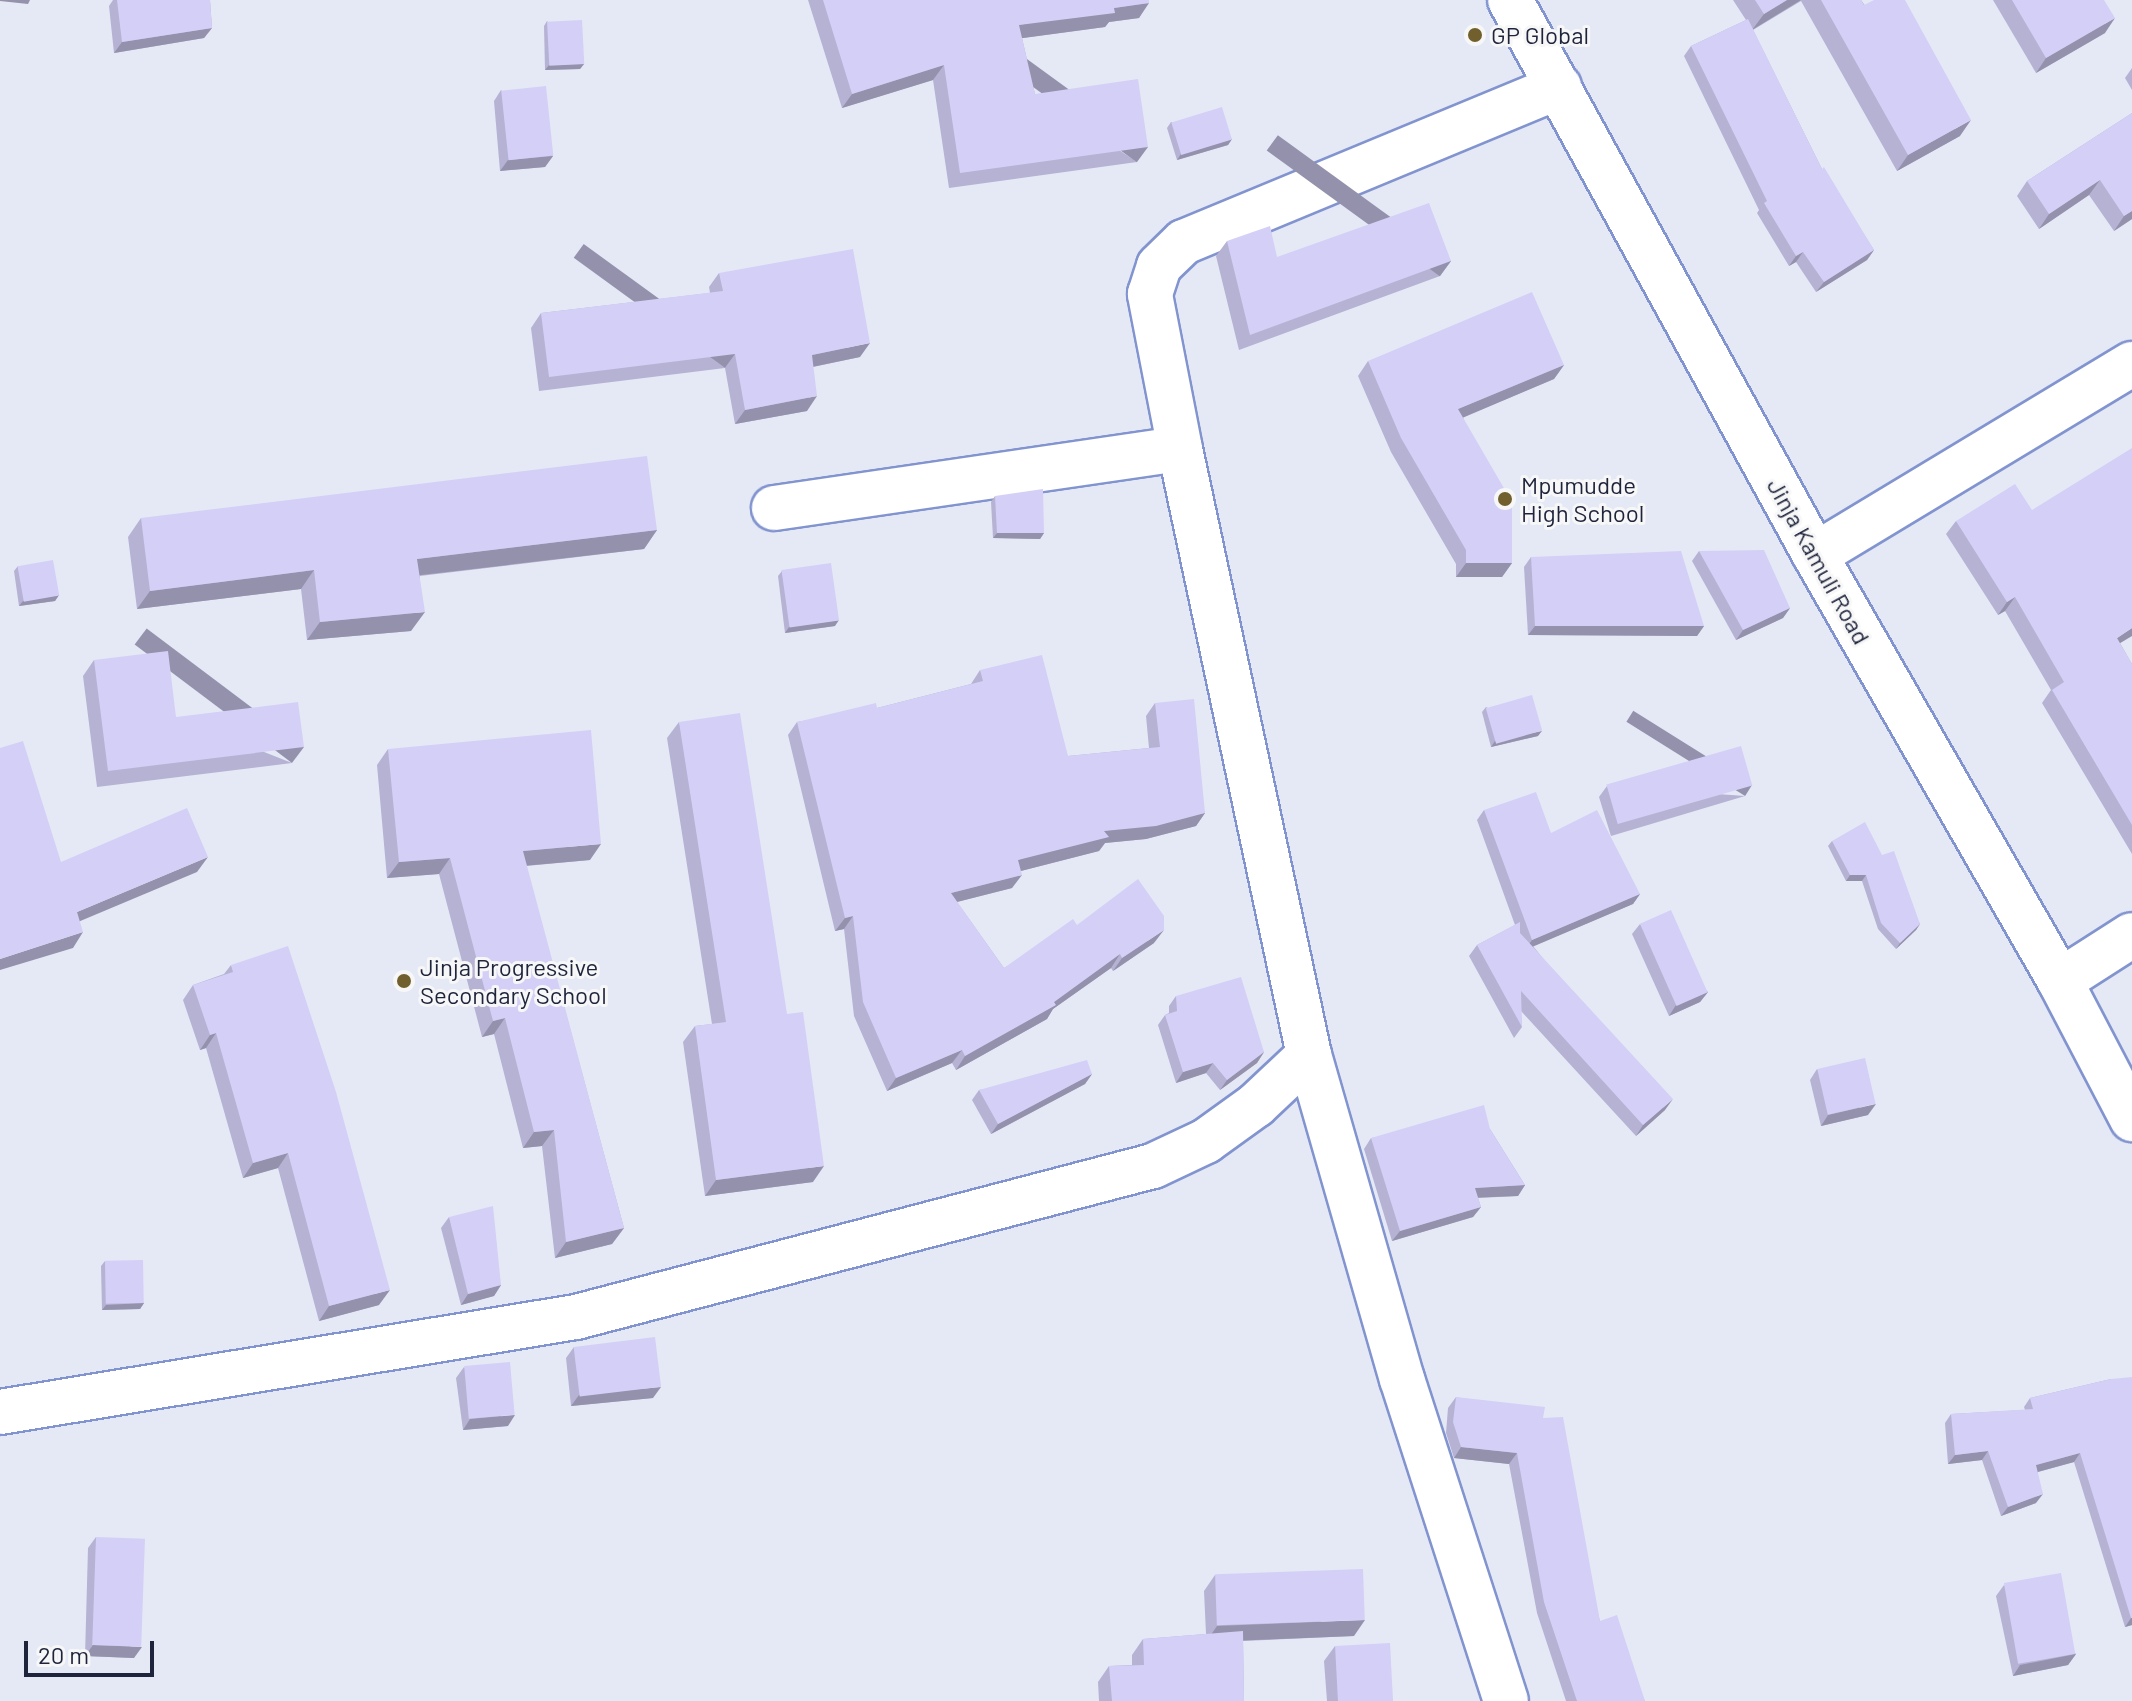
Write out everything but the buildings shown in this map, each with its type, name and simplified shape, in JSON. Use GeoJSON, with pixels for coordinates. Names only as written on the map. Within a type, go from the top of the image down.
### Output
{"type":"FeatureCollection","features":[{"type":"Feature","properties":{"kind":"street","name":"Jinja Kamuli Road"},"geometry":{"type":"LineString","coordinates":[[1510,0],[1815,555],[2060,981],[2131,1114]]}},
{"type":"Feature","properties":{"kind":"street"},"geometry":{"type":"LineString","coordinates":[[1506,1701],[1402,1379],[1309,1055],[1150,294],[1159,266],[1184,242],[1559,87]]}},
{"type":"Feature","properties":{"kind":"street"},"geometry":{"type":"LineString","coordinates":[[1815,555],[2132,364]]}},
{"type":"Feature","properties":{"kind":"street"},"geometry":{"type":"LineString","coordinates":[[774,508],[1180,449]]}},
{"type":"Feature","properties":{"kind":"street"},"geometry":{"type":"LineString","coordinates":[[2060,981],[2132,935]]}},
{"type":"Feature","properties":{"kind":"street"},"geometry":{"type":"LineString","coordinates":[[0,1412],[576,1317],[1153,1166],[1206,1141],[1256,1105],[1309,1055]]}},
{"type":"Feature","properties":{"kind":"place","name":"GP Global"},"geometry":{"type":"Point","coordinates":[1475,35]}},
{"type":"Feature","properties":{"kind":"place","name":"Mpumudde High School"},"geometry":{"type":"Point","coordinates":[1505,499]}},
{"type":"Feature","properties":{"kind":"place","name":"Jinja Progressive Secondary School"},"geometry":{"type":"Point","coordinates":[404,981]}}]}
